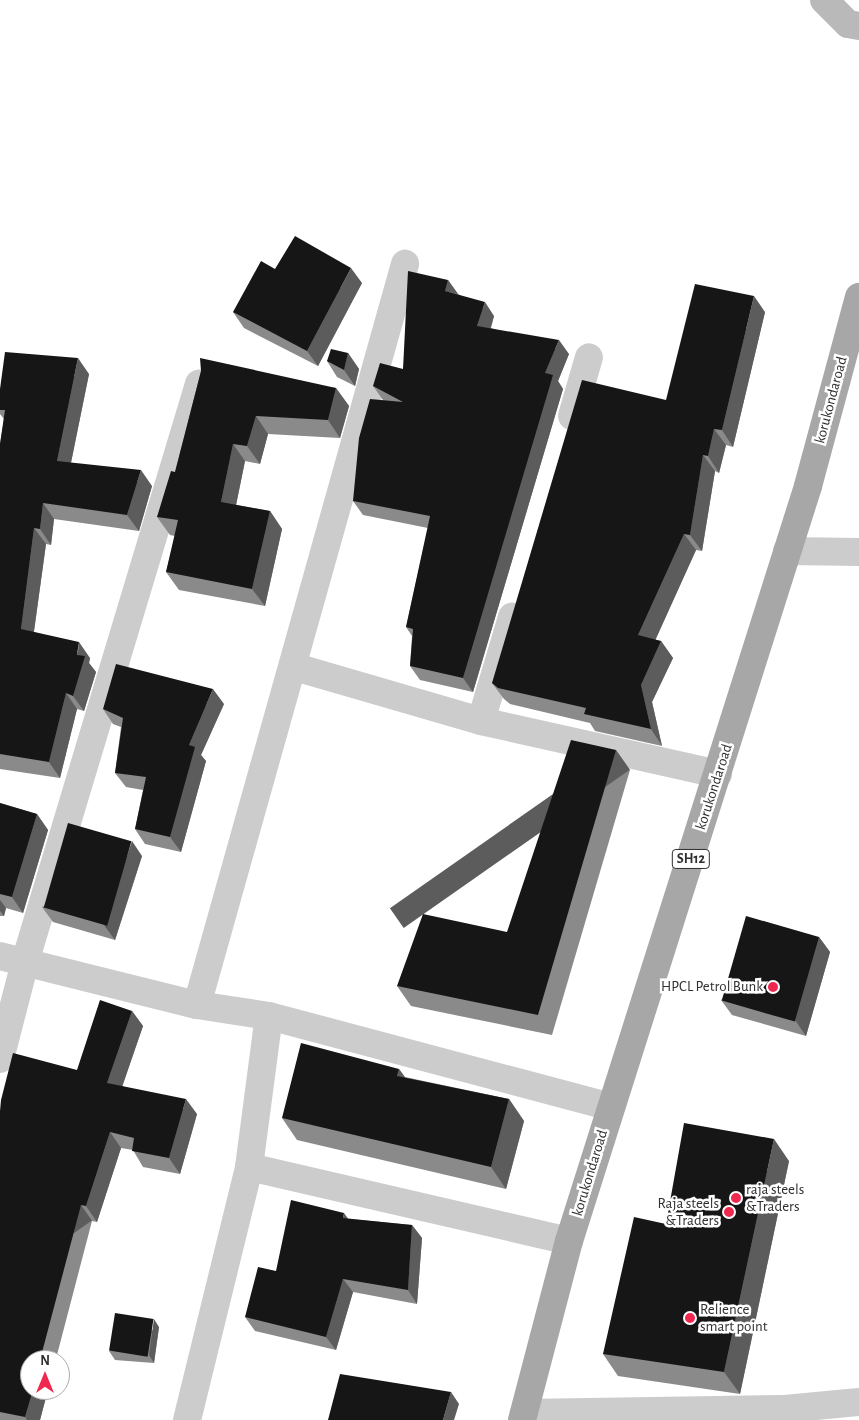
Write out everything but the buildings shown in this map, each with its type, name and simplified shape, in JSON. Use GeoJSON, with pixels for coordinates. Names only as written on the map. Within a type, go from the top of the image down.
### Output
{"type":"FeatureCollection","features":[{"type":"Feature","properties":{"kind":"main road"},"geometry":{"type":"LineString","coordinates":[[824,0],[848,24],[859,26]]}},
{"type":"Feature","properties":{"kind":"main road","name":"korukondaroad"},"geometry":{"type":"LineString","coordinates":[[523,1416],[569,1242],[787,551],[859,302]]}},
{"type":"Feature","properties":{"kind":"street"},"geometry":{"type":"LineString","coordinates":[[197,1005],[295,667],[405,264]]}},
{"type":"Feature","properties":{"kind":"street"},"geometry":{"type":"LineString","coordinates":[[564,444],[589,357]]}},
{"type":"Feature","properties":{"kind":"street"},"geometry":{"type":"LineString","coordinates":[[0,1059],[12,959],[199,384]]}},
{"type":"Feature","properties":{"kind":"street"},"geometry":{"type":"LineString","coordinates":[[787,551],[859,552]]}},
{"type":"Feature","properties":{"kind":"street"},"geometry":{"type":"LineString","coordinates":[[481,721],[521,587]]}},
{"type":"Feature","properties":{"kind":"street"},"geometry":{"type":"LineString","coordinates":[[295,667],[481,721],[718,774]]}},
{"type":"Feature","properties":{"kind":"street"},"geometry":{"type":"LineString","coordinates":[[12,959],[197,1005],[268,1016],[611,1106]]}},
{"type":"Feature","properties":{"kind":"street"},"geometry":{"type":"LineString","coordinates":[[187,1420],[249,1167],[268,1016]]}},
{"type":"Feature","properties":{"kind":"street"},"geometry":{"type":"LineString","coordinates":[[249,1167],[569,1242]]}},
{"type":"Feature","properties":{"kind":"street"},"geometry":{"type":"LineString","coordinates":[[523,1416],[785,1409],[859,1402]]}},
{"type":"Feature","properties":{"kind":"place","name":"HPCL Petrol Bunk"},"geometry":{"type":"Point","coordinates":[773,987]}},
{"type":"Feature","properties":{"kind":"place","name":"raja steels &Traders"},"geometry":{"type":"Point","coordinates":[736,1198]}},
{"type":"Feature","properties":{"kind":"place","name":"Raja steels &Traders"},"geometry":{"type":"Point","coordinates":[729,1212]}},
{"type":"Feature","properties":{"kind":"place","name":"Relience smart point"},"geometry":{"type":"Point","coordinates":[690,1318]}}]}
